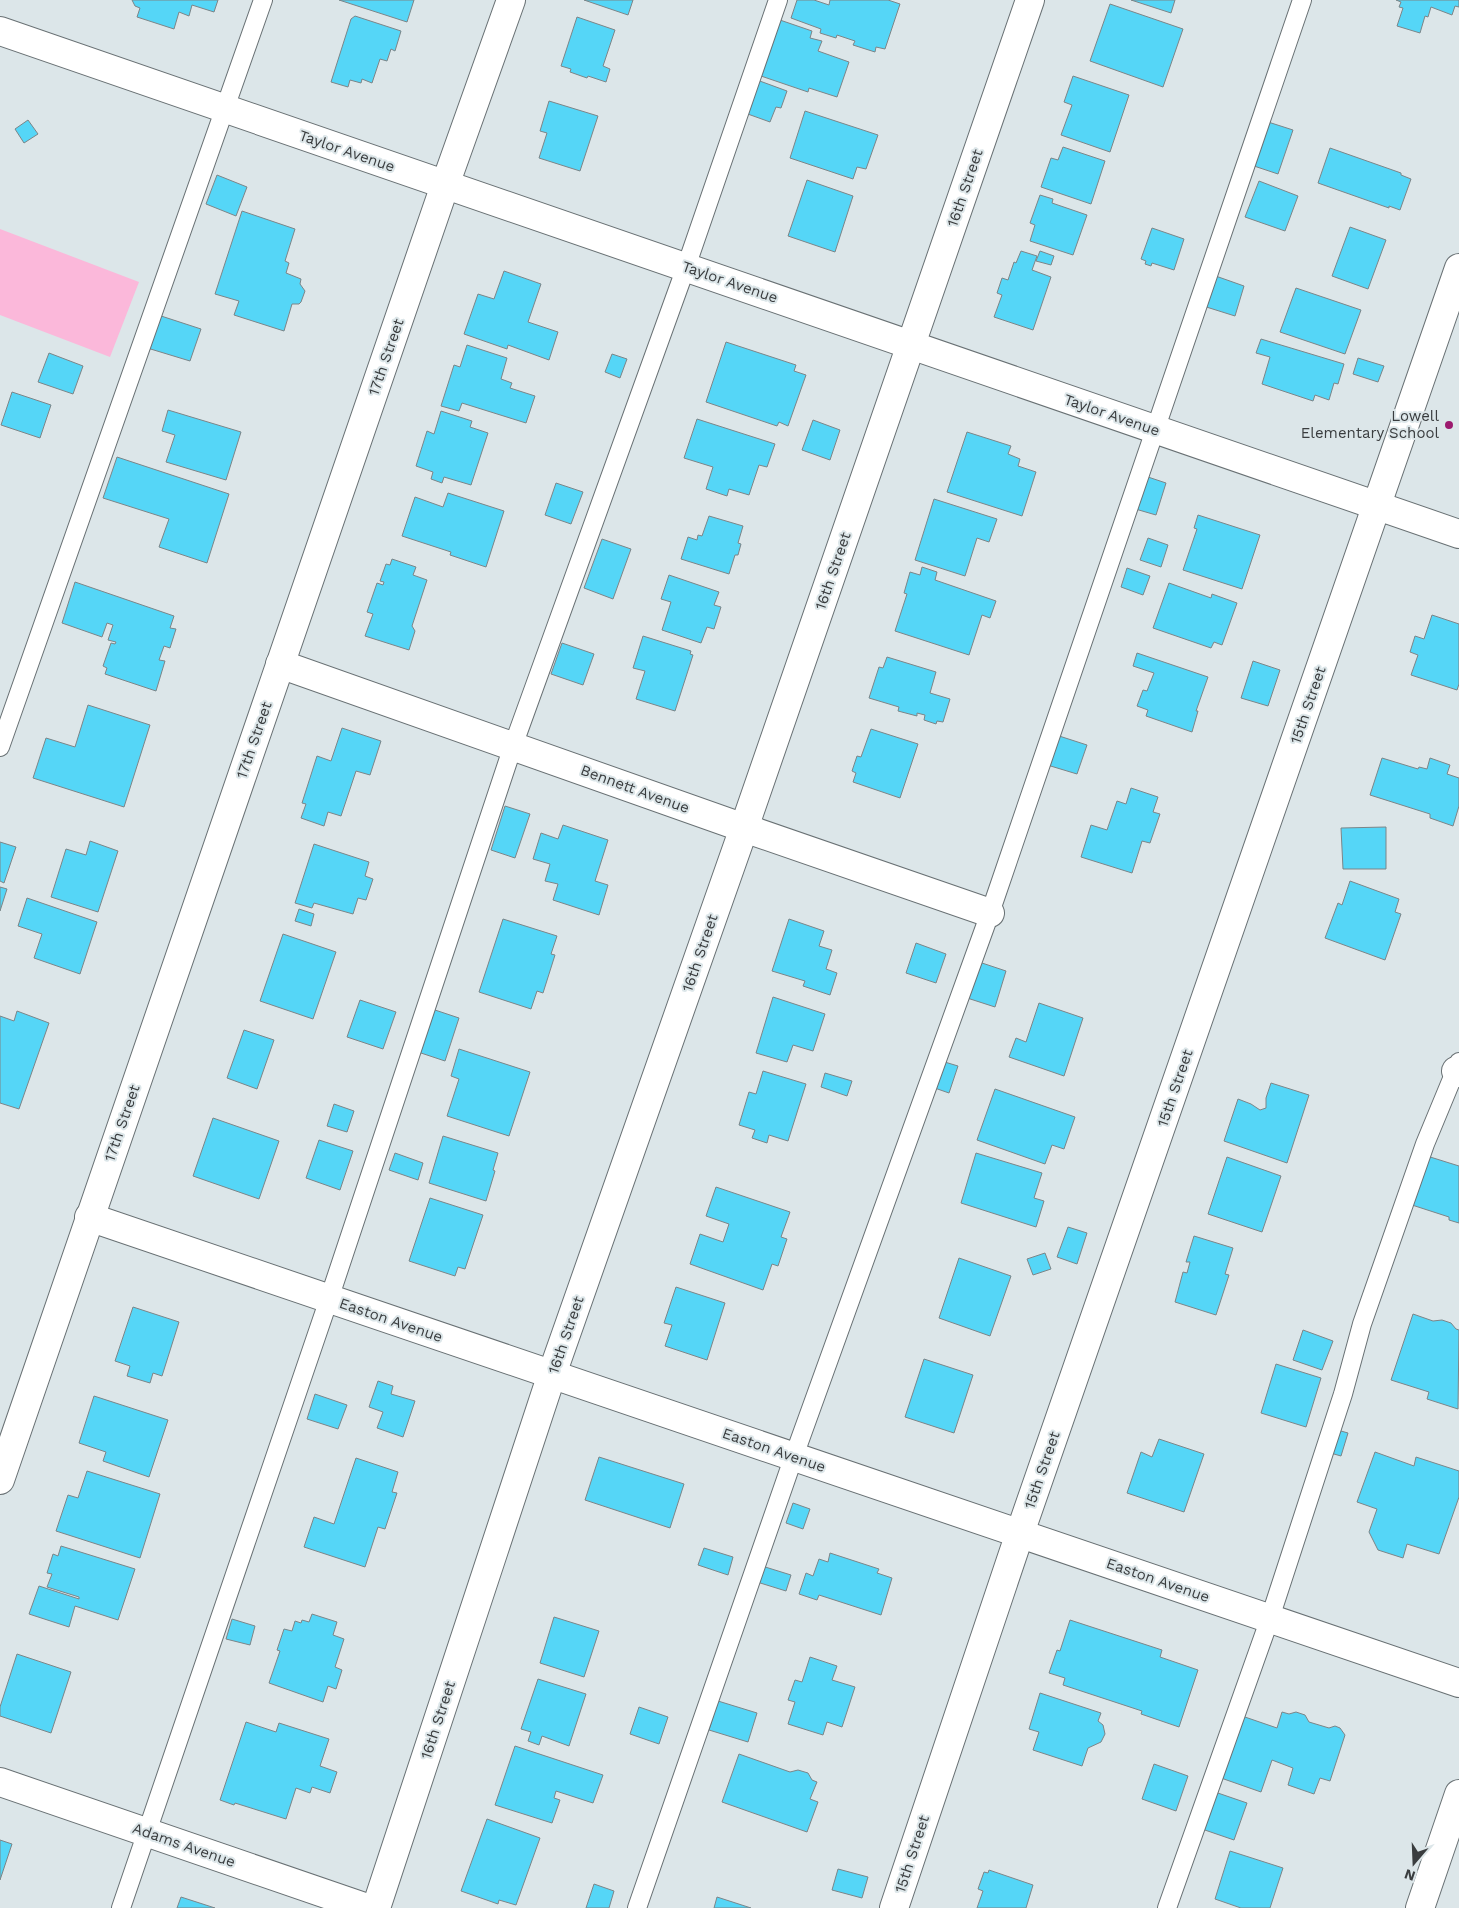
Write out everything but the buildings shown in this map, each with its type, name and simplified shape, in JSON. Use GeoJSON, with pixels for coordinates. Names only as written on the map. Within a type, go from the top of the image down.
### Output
{"type":"FeatureCollection","features":[{"type":"Feature","properties":{"kind":"street","name":"17th Street"},"geometry":{"type":"LineString","coordinates":[[0,1480],[445,185],[511,0]]}},
{"type":"Feature","properties":{"kind":"street","name":"16th Street"},"geometry":{"type":"LineString","coordinates":[[376,1908],[552,1374],[744,828],[1030,0]]}},
{"type":"Feature","properties":{"kind":"street","name":"Taylor Avenue"},"geometry":{"type":"LineString","coordinates":[[0,31],[1459,534]]}},
{"type":"Feature","properties":{"kind":"street","name":"15th Street"},"geometry":{"type":"LineString","coordinates":[[894,1908],[1020,1533],[1459,268]]}},
{"type":"Feature","properties":{"kind":"street","name":"Bennett Avenue"},"geometry":{"type":"LineString","coordinates":[[280,664],[990,913]]}},
{"type":"Feature","properties":{"kind":"street","name":"Easton Avenue"},"geometry":{"type":"LineString","coordinates":[[89,1217],[1459,1683]]}},
{"type":"Feature","properties":{"kind":"street","name":"Adams Avenue"},"geometry":{"type":"LineString","coordinates":[[0,1782],[367,1908]]}},
{"type":"Feature","properties":{"kind":"street"},"geometry":{"type":"LineString","coordinates":[[1420,1908],[1459,1794]]}},
{"type":"Feature","properties":{"kind":"lane"},"geometry":{"type":"LineString","coordinates":[[0,747],[263,0]]}},
{"type":"Feature","properties":{"kind":"lane"},"geometry":{"type":"LineString","coordinates":[[121,1908],[329,1299],[513,746],[686,267],[778,0]]}},
{"type":"Feature","properties":{"kind":"lane"},"geometry":{"type":"LineString","coordinates":[[637,1908],[794,1456],[990,913],[1302,0]]}},
{"type":"Feature","properties":{"kind":"lane"},"geometry":{"type":"LineString","coordinates":[[1167,1908],[1270,1618],[1343,1394],[1362,1324],[1425,1144],[1458,1068]]}},
{"type":"Feature","properties":{"kind":"shaded area"},"geometry":{"type":"Polygon","coordinates":[[[0,229],[139,282],[110,357],[0,315],[0,229]]]}},
{"type":"Feature","properties":{"kind":"place","name":"Lowell Elementary School"},"geometry":{"type":"Point","coordinates":[1449,425]}}]}
